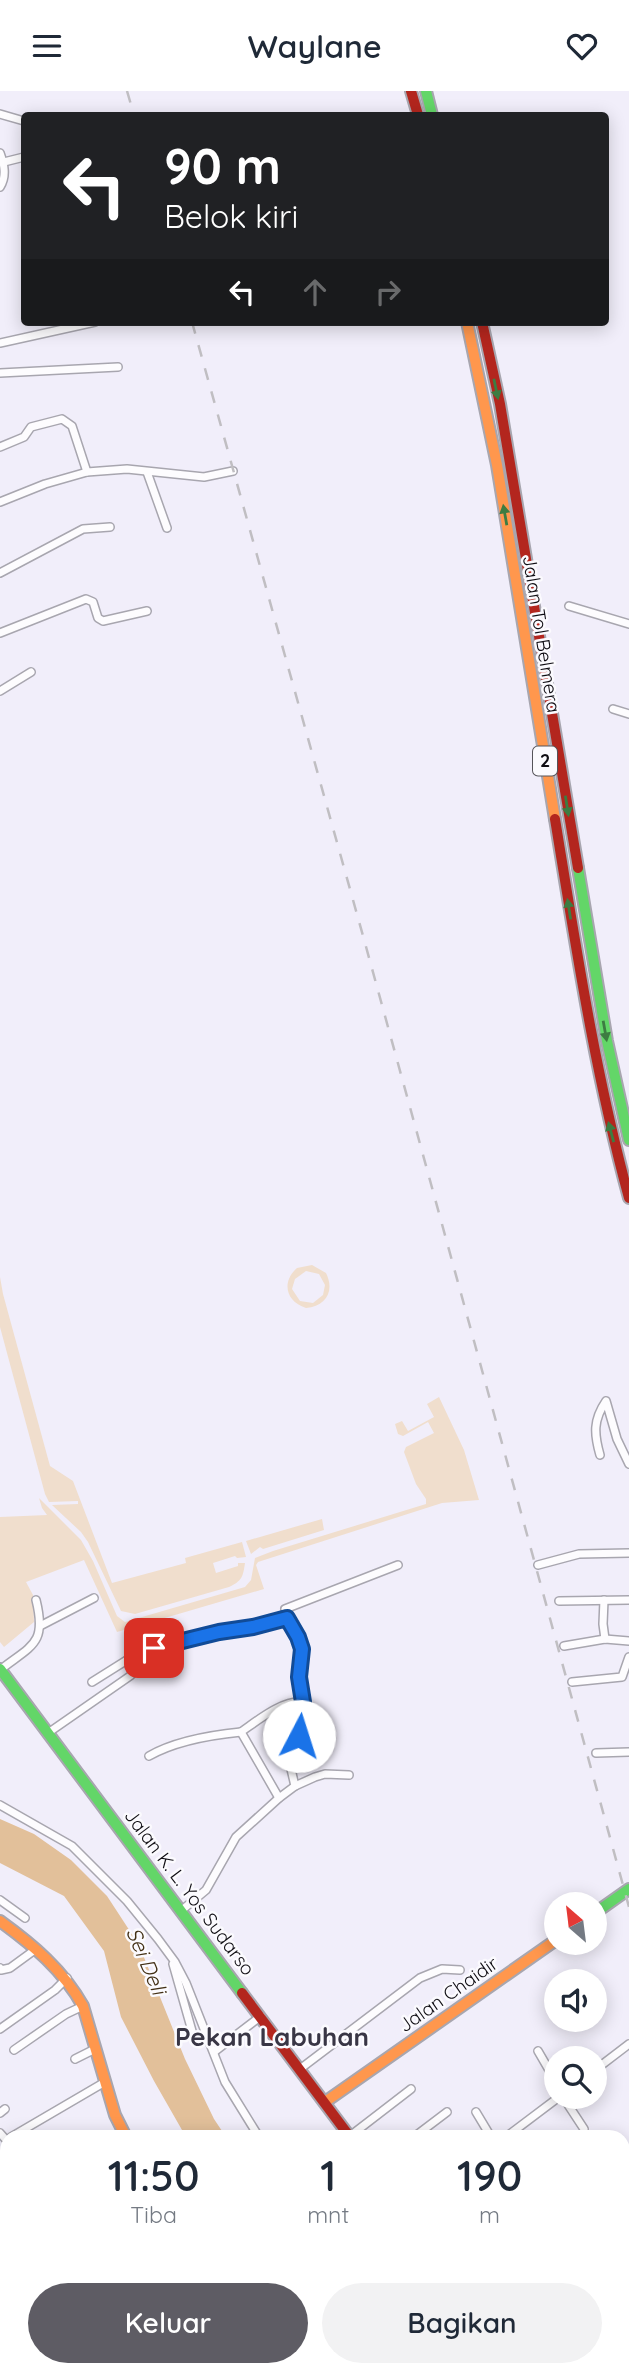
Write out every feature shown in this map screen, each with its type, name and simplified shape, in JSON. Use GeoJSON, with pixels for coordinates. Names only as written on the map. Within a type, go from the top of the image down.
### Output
{"type":"FeatureCollection","features":[{"type":"Feature","properties":{"kind":"main road"},"geometry":{"type":"LineString","coordinates":[[411,91],[417,112]]}},
{"type":"Feature","properties":{"kind":"main road"},"geometry":{"type":"LineString","coordinates":[[426,91],[431,112]]}},
{"type":"Feature","properties":{"kind":"main road","name":"Jalan Tol Belmera"},"geometry":{"type":"LineString","coordinates":[[468,326],[497,465],[592,1042],[609,1124],[629,1198]]}},
{"type":"Feature","properties":{"kind":"main road","name":"Jalan Tol Belmera"},"geometry":{"type":"LineString","coordinates":[[483,326],[502,418],[601,1005],[629,1140]]}},
{"type":"Feature","properties":{"kind":"main road","name":"Jalan K. L. Yos Sudarso"},"geometry":{"type":"LineString","coordinates":[[0,1669],[4,1683],[48,1733],[345,2130]]}},
{"type":"Feature","properties":{"kind":"main road"},"geometry":{"type":"LineString","coordinates":[[607,1905],[629,1889]]}},
{"type":"Feature","properties":{"kind":"main road"},"geometry":{"type":"LineString","coordinates":[[0,1921],[67,1978],[83,2006],[105,2083],[123,2130]]}},
{"type":"Feature","properties":{"kind":"main road","name":"Jalan Chaidir"},"geometry":{"type":"LineString","coordinates":[[325,2102],[544,1948]]}},
{"type":"Feature","properties":{"kind":"street"},"geometry":{"type":"LineString","coordinates":[[0,114],[21,120]]}},
{"type":"Feature","properties":{"kind":"street"},"geometry":{"type":"LineString","coordinates":[[0,153],[4,162],[4,180],[0,187]]}},
{"type":"Feature","properties":{"kind":"street"},"geometry":{"type":"LineString","coordinates":[[4,162],[21,158]]}},
{"type":"Feature","properties":{"kind":"street"},"geometry":{"type":"LineString","coordinates":[[0,343],[77,326]]}},
{"type":"Feature","properties":{"kind":"street"},"geometry":{"type":"LineString","coordinates":[[0,373],[118,367]]}},
{"type":"Feature","properties":{"kind":"street"},"geometry":{"type":"LineString","coordinates":[[0,447],[24,437],[31,427],[62,419],[72,426],[87,473]]}},
{"type":"Feature","properties":{"kind":"street"},"geometry":{"type":"LineString","coordinates":[[0,502],[46,484],[87,473],[127,469],[204,477],[233,471]]}},
{"type":"Feature","properties":{"kind":"street"},"geometry":{"type":"LineString","coordinates":[[147,472],[167,528]]}},
{"type":"Feature","properties":{"kind":"street"},"geometry":{"type":"LineString","coordinates":[[0,573],[83,529],[110,527]]}},
{"type":"Feature","properties":{"kind":"street"},"geometry":{"type":"LineString","coordinates":[[0,633],[86,599],[93,602],[98,618],[103,621],[147,611]]}},
{"type":"Feature","properties":{"kind":"street"},"geometry":{"type":"LineString","coordinates":[[569,606],[629,624]]}},
{"type":"Feature","properties":{"kind":"street"},"geometry":{"type":"LineString","coordinates":[[0,691],[31,672]]}},
{"type":"Feature","properties":{"kind":"street"},"geometry":{"type":"LineString","coordinates":[[613,709],[629,714]]}},
{"type":"Feature","properties":{"kind":"street"},"geometry":{"type":"LineString","coordinates":[[600,1455],[595,1436],[598,1415],[606,1401],[617,1439],[629,1464]]}},
{"type":"Feature","properties":{"kind":"street"},"geometry":{"type":"LineString","coordinates":[[538,1565],[579,1554],[629,1553]]}},
{"type":"Feature","properties":{"kind":"street"},"geometry":{"type":"LineString","coordinates":[[295,1786],[291,1769],[303,1760],[299,1736],[303,1702],[299,1677],[302,1649],[285,1611],[287,1607],[398,1565]]}},
{"type":"Feature","properties":{"kind":"street"},"geometry":{"type":"LineString","coordinates":[[40,1626],[94,1598]]}},
{"type":"Feature","properties":{"kind":"street"},"geometry":{"type":"LineString","coordinates":[[0,1669],[31,1646],[40,1634],[36,1600]]}},
{"type":"Feature","properties":{"kind":"street"},"geometry":{"type":"LineString","coordinates":[[604,1600],[603,1624],[606,1639]]}},
{"type":"Feature","properties":{"kind":"street"},"geometry":{"type":"LineString","coordinates":[[559,1601],[629,1600]]}},
{"type":"Feature","properties":{"kind":"street"},"geometry":{"type":"LineString","coordinates":[[92,1682],[127,1660],[160,1646],[287,1618]]}},
{"type":"Feature","properties":{"kind":"street"},"geometry":{"type":"LineString","coordinates":[[564,1646],[606,1639],[629,1640]]}},
{"type":"Feature","properties":{"kind":"street"},"geometry":{"type":"LineString","coordinates":[[572,1682],[622,1677],[629,1657]]}},
{"type":"Feature","properties":{"kind":"street"},"geometry":{"type":"LineString","coordinates":[[48,1733],[130,1676],[132,1670],[127,1660]]}},
{"type":"Feature","properties":{"kind":"street"},"geometry":{"type":"LineString","coordinates":[[149,1756],[159,1750],[199,1739],[241,1732],[286,1705],[296,1701],[303,1702]]}},
{"type":"Feature","properties":{"kind":"street"},"geometry":{"type":"LineString","coordinates":[[241,1732],[278,1798]]}},
{"type":"Feature","properties":{"kind":"street"},"geometry":{"type":"LineString","coordinates":[[596,1753],[629,1752]]}},
{"type":"Feature","properties":{"kind":"street"},"geometry":{"type":"LineString","coordinates":[[182,1910],[206,1890],[236,1837],[278,1798],[295,1786],[325,1774],[349,1775]]}},
{"type":"Feature","properties":{"kind":"street"},"geometry":{"type":"LineString","coordinates":[[0,1805],[72,1846],[127,1901],[169,1954],[186,1983],[225,2082],[255,2130]]}},
{"type":"Feature","properties":{"kind":"street"},"geometry":{"type":"LineString","coordinates":[[0,1900],[25,1918]]}},
{"type":"Feature","properties":{"kind":"street"},"geometry":{"type":"LineString","coordinates":[[0,1968],[10,1968],[36,1949]]}},
{"type":"Feature","properties":{"kind":"street"},"geometry":{"type":"LineString","coordinates":[[169,1954],[194,2038]]}},
{"type":"Feature","properties":{"kind":"street"},"geometry":{"type":"LineString","coordinates":[[300,2069],[420,1978],[442,1969],[460,1970]]}},
{"type":"Feature","properties":{"kind":"street"},"geometry":{"type":"LineString","coordinates":[[0,2029],[55,1990],[67,1978]]}},
{"type":"Feature","properties":{"kind":"street"},"geometry":{"type":"LineString","coordinates":[[14,2050],[66,2014],[83,2006]]}},
{"type":"Feature","properties":{"kind":"street"},"geometry":{"type":"LineString","coordinates":[[214,2052],[261,2016]]}},
{"type":"Feature","properties":{"kind":"street"},"geometry":{"type":"LineString","coordinates":[[607,2061],[629,2045]]}},
{"type":"Feature","properties":{"kind":"street"},"geometry":{"type":"LineString","coordinates":[[75,2059],[95,2049]]}},
{"type":"Feature","properties":{"kind":"street"},"geometry":{"type":"LineString","coordinates":[[538,2051],[544,2061]]}},
{"type":"Feature","properties":{"kind":"street"},"geometry":{"type":"LineString","coordinates":[[20,2130],[105,2083]]}},
{"type":"Feature","properties":{"kind":"street"},"geometry":{"type":"LineString","coordinates":[[359,2130],[411,2089]]}},
{"type":"Feature","properties":{"kind":"street"},"geometry":{"type":"LineString","coordinates":[[516,2130],[544,2109]]}},
{"type":"Feature","properties":{"kind":"street"},"geometry":{"type":"LineString","coordinates":[[570,2109],[584,2129]]}},
{"type":"Feature","properties":{"kind":"street"},"geometry":{"type":"LineString","coordinates":[[423,2130],[446,2112]]}},
{"type":"Feature","properties":{"kind":"street"},"geometry":{"type":"LineString","coordinates":[[476,2112],[487,2130]]}},
{"type":"Feature","properties":{"kind":"shaded area"},"geometry":{"type":"Polygon","coordinates":[[[312,1265],[326,1273],[329,1291],[319,1304],[306,1308],[290,1296],[289,1279],[297,1268],[312,1265]],[[306,1271],[295,1279],[292,1289],[300,1301],[313,1303],[323,1295],[325,1285],[319,1274],[306,1271]]]}},
{"type":"Feature","properties":{"kind":"shaded area"},"geometry":{"type":"Polygon","coordinates":[[[0,1277],[50,1466],[73,1481],[112,1583],[186,1563],[185,1558],[242,1542],[246,1557],[235,1556],[213,1563],[216,1573],[238,1566],[238,1563],[245,1563],[237,1583],[135,1614],[121,1611],[88,1542],[52,1505],[78,1504],[78,1501],[49,1502],[45,1494],[0,1327],[0,1277]]]}},
{"type":"Feature","properties":{"kind":"shaded area"},"geometry":{"type":"Polygon","coordinates":[[[439,1397],[464,1450],[479,1500],[442,1503],[258,1562],[256,1565],[264,1589],[117,1632],[84,1560],[26,1582],[33,1595],[34,1622],[4,1647],[0,1642],[0,1517],[47,1515],[39,1498],[81,1540],[117,1616],[125,1622],[245,1587],[251,1580],[255,1558],[426,1504],[404,1452],[406,1447],[434,1433],[428,1422],[403,1436],[398,1434],[395,1424],[402,1421],[408,1431],[434,1417],[427,1404],[439,1397]]]}},
{"type":"Feature","properties":{"kind":"shaded area"},"geometry":{"type":"Polygon","coordinates":[[[322,1519],[324,1530],[263,1549],[260,1547],[251,1554],[246,1541],[322,1519]]]}},
{"type":"Feature","properties":{"kind":"shaded area"},"geometry":{"type":"Polygon","coordinates":[[[0,1819],[34,1834],[71,1860],[107,1896],[139,1945],[185,2059],[221,2130],[182,2130],[121,2017],[104,1951],[64,1896],[0,1863],[0,1819]]]}},
{"type":"Feature","properties":{"kind":"railway"},"geometry":{"type":"LineString","coordinates":[[127,91],[133,112]]}},
{"type":"Feature","properties":{"kind":"railway"},"geometry":{"type":"LineString","coordinates":[[193,326],[629,1907]]}},
{"type":"Feature","properties":{"kind":"traffic: fast"},"geometry":{"type":"LineString","coordinates":[[426,91],[431,112]]}},
{"type":"Feature","properties":{"kind":"traffic: fast"},"geometry":{"type":"LineString","coordinates":[[578,868],[607,1041],[629,1140]]}},
{"type":"Feature","properties":{"kind":"traffic: fast"},"geometry":{"type":"LineString","coordinates":[[0,1669],[242,1993]]}},
{"type":"Feature","properties":{"kind":"traffic: fast"},"geometry":{"type":"LineString","coordinates":[[607,1905],[629,1889]]}},
{"type":"Feature","properties":{"kind":"traffic: slow"},"geometry":{"type":"LineString","coordinates":[[468,326],[497,465],[555,819]]}},
{"type":"Feature","properties":{"kind":"traffic: slow"},"geometry":{"type":"LineString","coordinates":[[0,1921],[46,1959],[66,1981],[83,2006],[115,2115],[122,2130]]}},
{"type":"Feature","properties":{"kind":"traffic: slow"},"geometry":{"type":"LineString","coordinates":[[325,2102],[544,1948]]}},
{"type":"Feature","properties":{"kind":"traffic: jam"},"geometry":{"type":"LineString","coordinates":[[411,91],[417,112]]}},
{"type":"Feature","properties":{"kind":"traffic: jam"},"geometry":{"type":"LineString","coordinates":[[483,326],[500,404],[578,868]]}},
{"type":"Feature","properties":{"kind":"traffic: jam"},"geometry":{"type":"LineString","coordinates":[[555,819],[596,1057],[629,1198]]}},
{"type":"Feature","properties":{"kind":"traffic: jam"},"geometry":{"type":"LineString","coordinates":[[242,1993],[345,2130]]}},
{"type":"Feature","properties":{"kind":"district","name":"Pekan Labuhan"},"geometry":{"type":"Point","coordinates":[272,2037]}},
{"type":"Feature","properties":{"kind":"route"},"geometry":{"type":"LineString","coordinates":[[154,1648],[287,1618],[302,1649],[299,1677],[303,1702],[299,1736]]}},
{"type":"Feature","properties":{"kind":"water label","name":"Sei Deli"},"geometry":{"type":"Point","coordinates":[146,1961]}}]}
